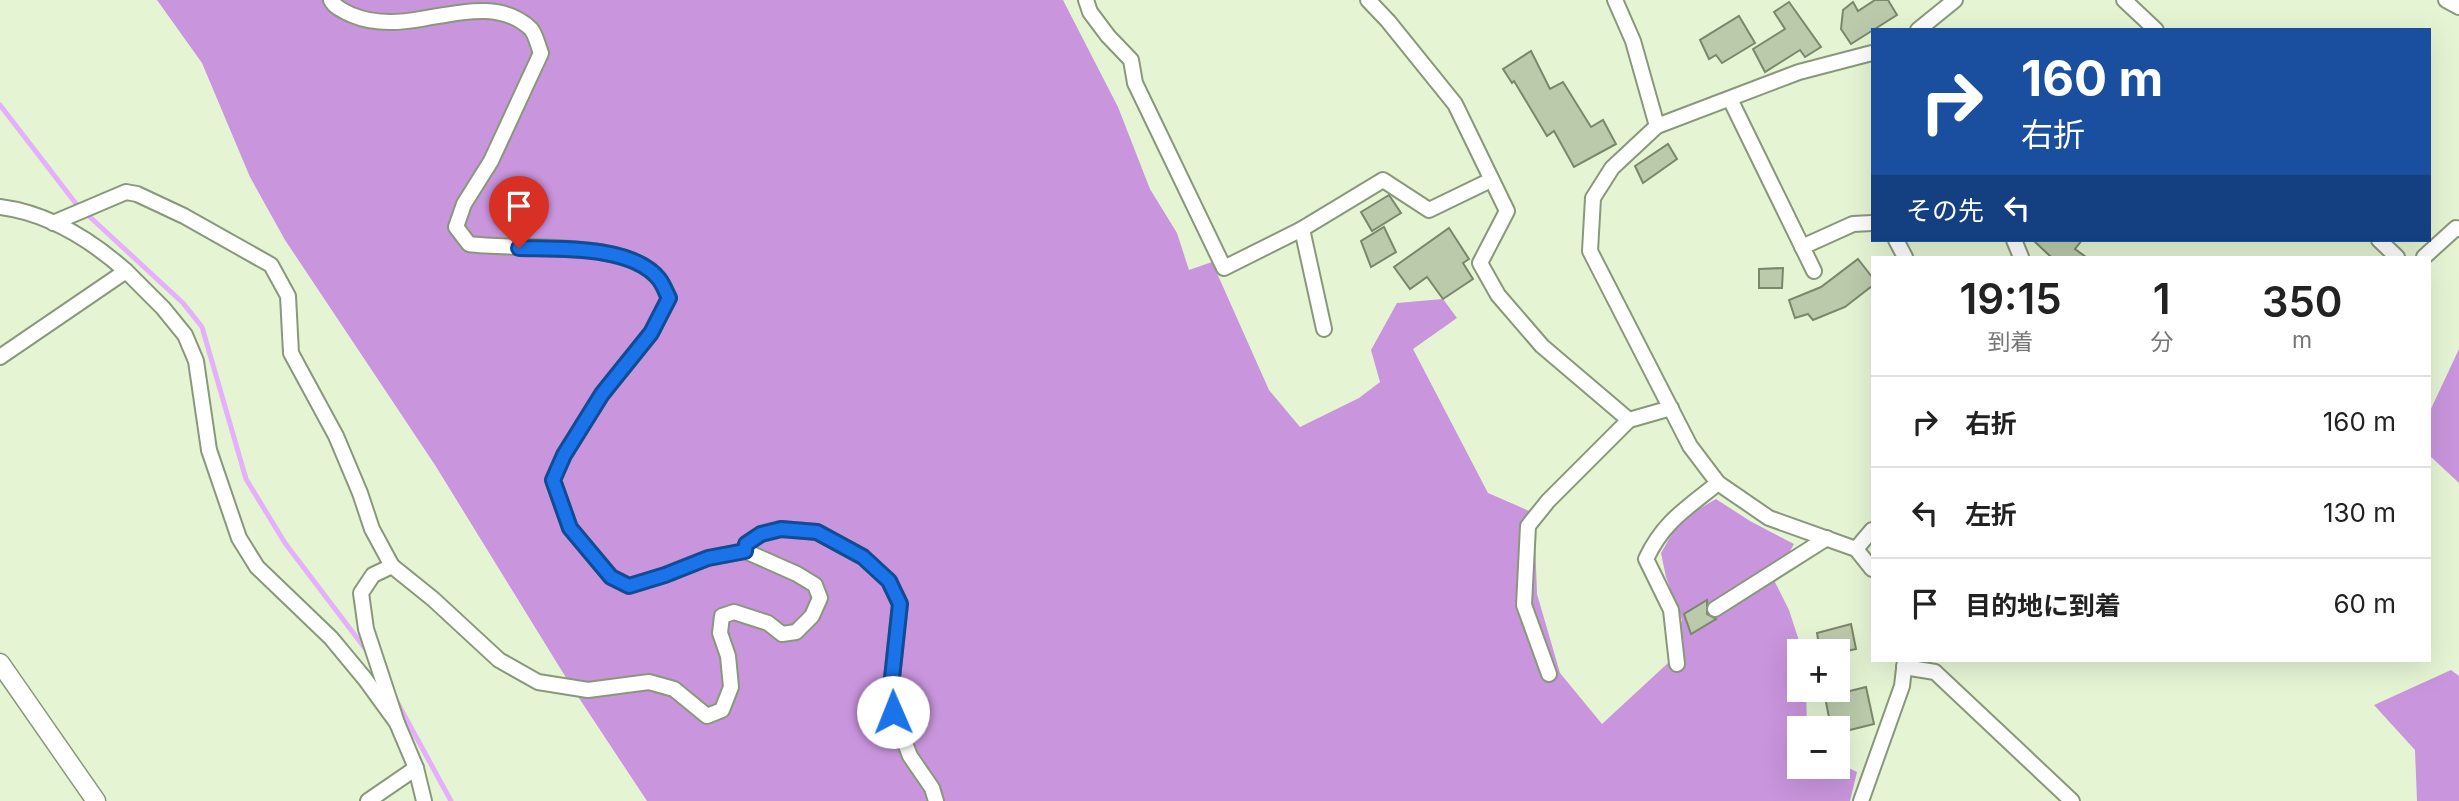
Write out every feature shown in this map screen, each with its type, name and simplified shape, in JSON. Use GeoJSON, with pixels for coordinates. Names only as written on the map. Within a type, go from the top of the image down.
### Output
{"type":"FeatureCollection","features":[{"type":"Feature","properties":{"kind":"street"},"geometry":{"type":"LineString","coordinates":[[53,223],[126,192],[137,194],[184,216],[271,265],[288,296],[291,353],[336,436],[372,529],[392,566],[433,599],[499,660],[538,681],[587,690],[649,682],[674,689],[707,716],[722,710],[731,687],[728,656],[720,633],[722,616],[734,612],[768,623],[782,634],[796,632],[812,616],[820,598],[815,585],[745,551],[708,558],[629,586],[611,577],[570,528],[553,480],[564,455],[602,394],[651,333],[669,298],[659,278],[640,264],[596,250],[469,244],[456,227],[464,204],[497,148],[541,53],[533,30],[516,15],[488,7],[461,8],[421,19],[388,23],[356,17],[334,6],[331,0]]}},
{"type":"Feature","properties":{"kind":"street"},"geometry":{"type":"LineString","coordinates":[[1086,0],[1090,12],[1131,60],[1135,83],[1224,268],[1302,229],[1383,180],[1429,209],[1491,180]]}},
{"type":"Feature","properties":{"kind":"street"},"geometry":{"type":"LineString","coordinates":[[1368,0],[1455,104],[1507,211],[1480,263],[1498,295],[1542,346],[1629,420]]}},
{"type":"Feature","properties":{"kind":"street"},"geometry":{"type":"LineString","coordinates":[[1615,0],[1633,41],[1657,126]]}},
{"type":"Feature","properties":{"kind":"street"},"geometry":{"type":"LineString","coordinates":[[1920,28],[1955,0]]}},
{"type":"Feature","properties":{"kind":"street"},"geometry":{"type":"LineString","coordinates":[[2124,0],[2154,28]]}},
{"type":"Feature","properties":{"kind":"street"},"geometry":{"type":"LineString","coordinates":[[2446,0],[2459,7]]}},
{"type":"Feature","properties":{"kind":"street"},"geometry":{"type":"LineString","coordinates":[[1871,52],[1799,72],[1657,126],[1612,168],[1593,198],[1590,251],[1690,446],[1718,484],[1769,518],[1856,549],[1871,568]]}},
{"type":"Feature","properties":{"kind":"street"},"geometry":{"type":"LineString","coordinates":[[1730,99],[1814,271]]}},
{"type":"Feature","properties":{"kind":"street"},"geometry":{"type":"LineString","coordinates":[[0,207],[53,223],[100,248],[163,308],[185,335],[197,361],[209,450],[239,538],[257,567],[331,638],[397,723]]}},
{"type":"Feature","properties":{"kind":"street"},"geometry":{"type":"LineString","coordinates":[[1802,247],[1853,224],[1871,223]]}},
{"type":"Feature","properties":{"kind":"street"},"geometry":{"type":"LineString","coordinates":[[2425,256],[2456,228],[2459,229]]}},
{"type":"Feature","properties":{"kind":"street"},"geometry":{"type":"LineString","coordinates":[[1302,229],[1324,329]]}},
{"type":"Feature","properties":{"kind":"street"},"geometry":{"type":"LineString","coordinates":[[2381,242],[2396,256]]}},
{"type":"Feature","properties":{"kind":"street"},"geometry":{"type":"LineString","coordinates":[[0,357],[126,271]]}},
{"type":"Feature","properties":{"kind":"street"},"geometry":{"type":"LineString","coordinates":[[1549,674],[1524,605],[1528,526],[1548,500],[1629,420],[1671,408]]}},
{"type":"Feature","properties":{"kind":"street"},"geometry":{"type":"LineString","coordinates":[[1677,664],[1671,610],[1646,559],[1655,539],[1674,519],[1718,484]]}},
{"type":"Feature","properties":{"kind":"street"},"geometry":{"type":"LineString","coordinates":[[745,551],[746,544],[761,534],[781,529],[817,532],[863,557],[889,581],[900,604],[892,678],[893,712],[910,756],[932,788],[936,801]]}},
{"type":"Feature","properties":{"kind":"street"},"geometry":{"type":"LineString","coordinates":[[1856,549],[1871,531]]}},
{"type":"Feature","properties":{"kind":"street"},"geometry":{"type":"LineString","coordinates":[[1715,609],[1826,538]]}},
{"type":"Feature","properties":{"kind":"street"},"geometry":{"type":"LineString","coordinates":[[392,566],[373,575],[361,593],[366,629],[397,723],[416,768],[424,801]]}},
{"type":"Feature","properties":{"kind":"street"},"geometry":{"type":"LineString","coordinates":[[0,663],[96,801]]}},
{"type":"Feature","properties":{"kind":"street"},"geometry":{"type":"LineString","coordinates":[[1861,801],[1902,686],[1905,663],[1935,673],[2073,801]]}},
{"type":"Feature","properties":{"kind":"street"},"geometry":{"type":"LineString","coordinates":[[368,801],[416,768]]}},
{"type":"Feature","properties":{"kind":"shaded area"},"geometry":{"type":"Polygon","coordinates":[[[157,0],[1063,0],[1118,107],[1150,189],[1177,233],[1189,270],[1212,262],[1269,390],[1300,427],[1359,398],[1380,382],[1371,350],[1397,303],[1443,299],[1457,318],[1413,349],[1488,493],[1534,513],[1537,594],[1560,673],[1602,724],[1668,663],[1682,620],[1666,577],[1661,553],[1680,520],[1716,499],[1794,544],[1774,580],[1789,610],[1798,639],[1787,639],[1787,702],[1806,702],[1807,716],[1787,716],[1787,779],[1850,779],[1850,769],[1857,772],[1850,801],[647,801],[573,689],[435,465],[285,240],[250,177],[202,63],[157,0]]]}},
{"type":"Feature","properties":{"kind":"shaded area"},"geometry":{"type":"Polygon","coordinates":[[[2459,349],[2459,483],[2431,457],[2431,409],[2459,349]]]}},
{"type":"Feature","properties":{"kind":"shaded area"},"geometry":{"type":"Polygon","coordinates":[[[2451,670],[2459,676],[2459,801],[2417,801],[2415,750],[2374,705],[2451,670]]]}},
{"type":"Feature","properties":{"kind":"building"},"geometry":{"type":"Polygon","coordinates":[[[1875,0],[1888,0],[1897,15],[1876,28],[1871,28],[1871,31],[1851,44],[1841,29],[1843,10],[1853,2],[1858,11],[1875,0]]]}},
{"type":"Feature","properties":{"kind":"building"},"geometry":{"type":"Polygon","coordinates":[[[1789,2],[1821,47],[1805,57],[1800,50],[1765,72],[1753,49],[1785,29],[1774,12],[1789,2]]]}},
{"type":"Feature","properties":{"kind":"building"},"geometry":{"type":"Polygon","coordinates":[[[1739,16],[1755,43],[1722,63],[1716,55],[1709,59],[1700,40],[1739,16]]]}},
{"type":"Feature","properties":{"kind":"building"},"geometry":{"type":"Polygon","coordinates":[[[1531,51],[1550,89],[1563,82],[1591,127],[1603,120],[1616,144],[1574,167],[1554,131],[1547,136],[1514,81],[1512,83],[1503,69],[1531,51]]]}},
{"type":"Feature","properties":{"kind":"building"},"geometry":{"type":"Polygon","coordinates":[[[1668,144],[1677,159],[1643,183],[1635,166],[1668,144]]]}},
{"type":"Feature","properties":{"kind":"building"},"geometry":{"type":"Polygon","coordinates":[[[1389,195],[1401,213],[1372,231],[1361,212],[1389,195]]]}},
{"type":"Feature","properties":{"kind":"building"},"geometry":{"type":"Polygon","coordinates":[[[1384,227],[1396,252],[1371,267],[1361,241],[1384,227]]]}},
{"type":"Feature","properties":{"kind":"building"},"geometry":{"type":"Polygon","coordinates":[[[1449,228],[1469,259],[1463,263],[1473,279],[1443,299],[1427,277],[1410,289],[1394,267],[1449,228]]]}},
{"type":"Feature","properties":{"kind":"building"},"geometry":{"type":"Polygon","coordinates":[[[2035,242],[2080,242],[2075,249],[2085,256],[2050,256],[2035,242]]]}},
{"type":"Feature","properties":{"kind":"building"},"geometry":{"type":"Polygon","coordinates":[[[1858,259],[1871,276],[1871,287],[1845,307],[1813,320],[1808,314],[1795,318],[1789,300],[1821,287],[1858,259]]]}},
{"type":"Feature","properties":{"kind":"building"},"geometry":{"type":"Polygon","coordinates":[[[1783,268],[1782,288],[1759,288],[1759,269],[1783,268]]]}},
{"type":"Feature","properties":{"kind":"building"},"geometry":{"type":"Polygon","coordinates":[[[1707,600],[1707,614],[1716,619],[1691,634],[1684,614],[1707,600]]]}},
{"type":"Feature","properties":{"kind":"building"},"geometry":{"type":"Polygon","coordinates":[[[1851,624],[1856,649],[1850,650],[1850,639],[1818,639],[1817,633],[1851,624]]]}},
{"type":"Feature","properties":{"kind":"building"},"geometry":{"type":"Polygon","coordinates":[[[1866,687],[1874,724],[1850,730],[1850,716],[1829,716],[1826,702],[1850,702],[1850,691],[1866,687]]]}},
{"type":"Feature","properties":{"kind":"waterway"},"geometry":{"type":"LineString","coordinates":[[0,105],[77,205],[183,303],[202,327],[246,479],[285,543],[370,655]]}},
{"type":"Feature","properties":{"kind":"waterway"},"geometry":{"type":"LineString","coordinates":[[396,700],[451,801]]}},
{"type":"Feature","properties":{"kind":"route"},"geometry":{"type":"LineString","coordinates":[[519,248],[596,250],[640,264],[659,278],[669,298],[651,333],[602,394],[564,455],[553,480],[570,528],[611,577],[629,586],[708,558],[745,551],[746,544],[761,534],[781,529],[817,532],[863,557],[889,581],[900,604],[892,678],[893,712]]}}]}
